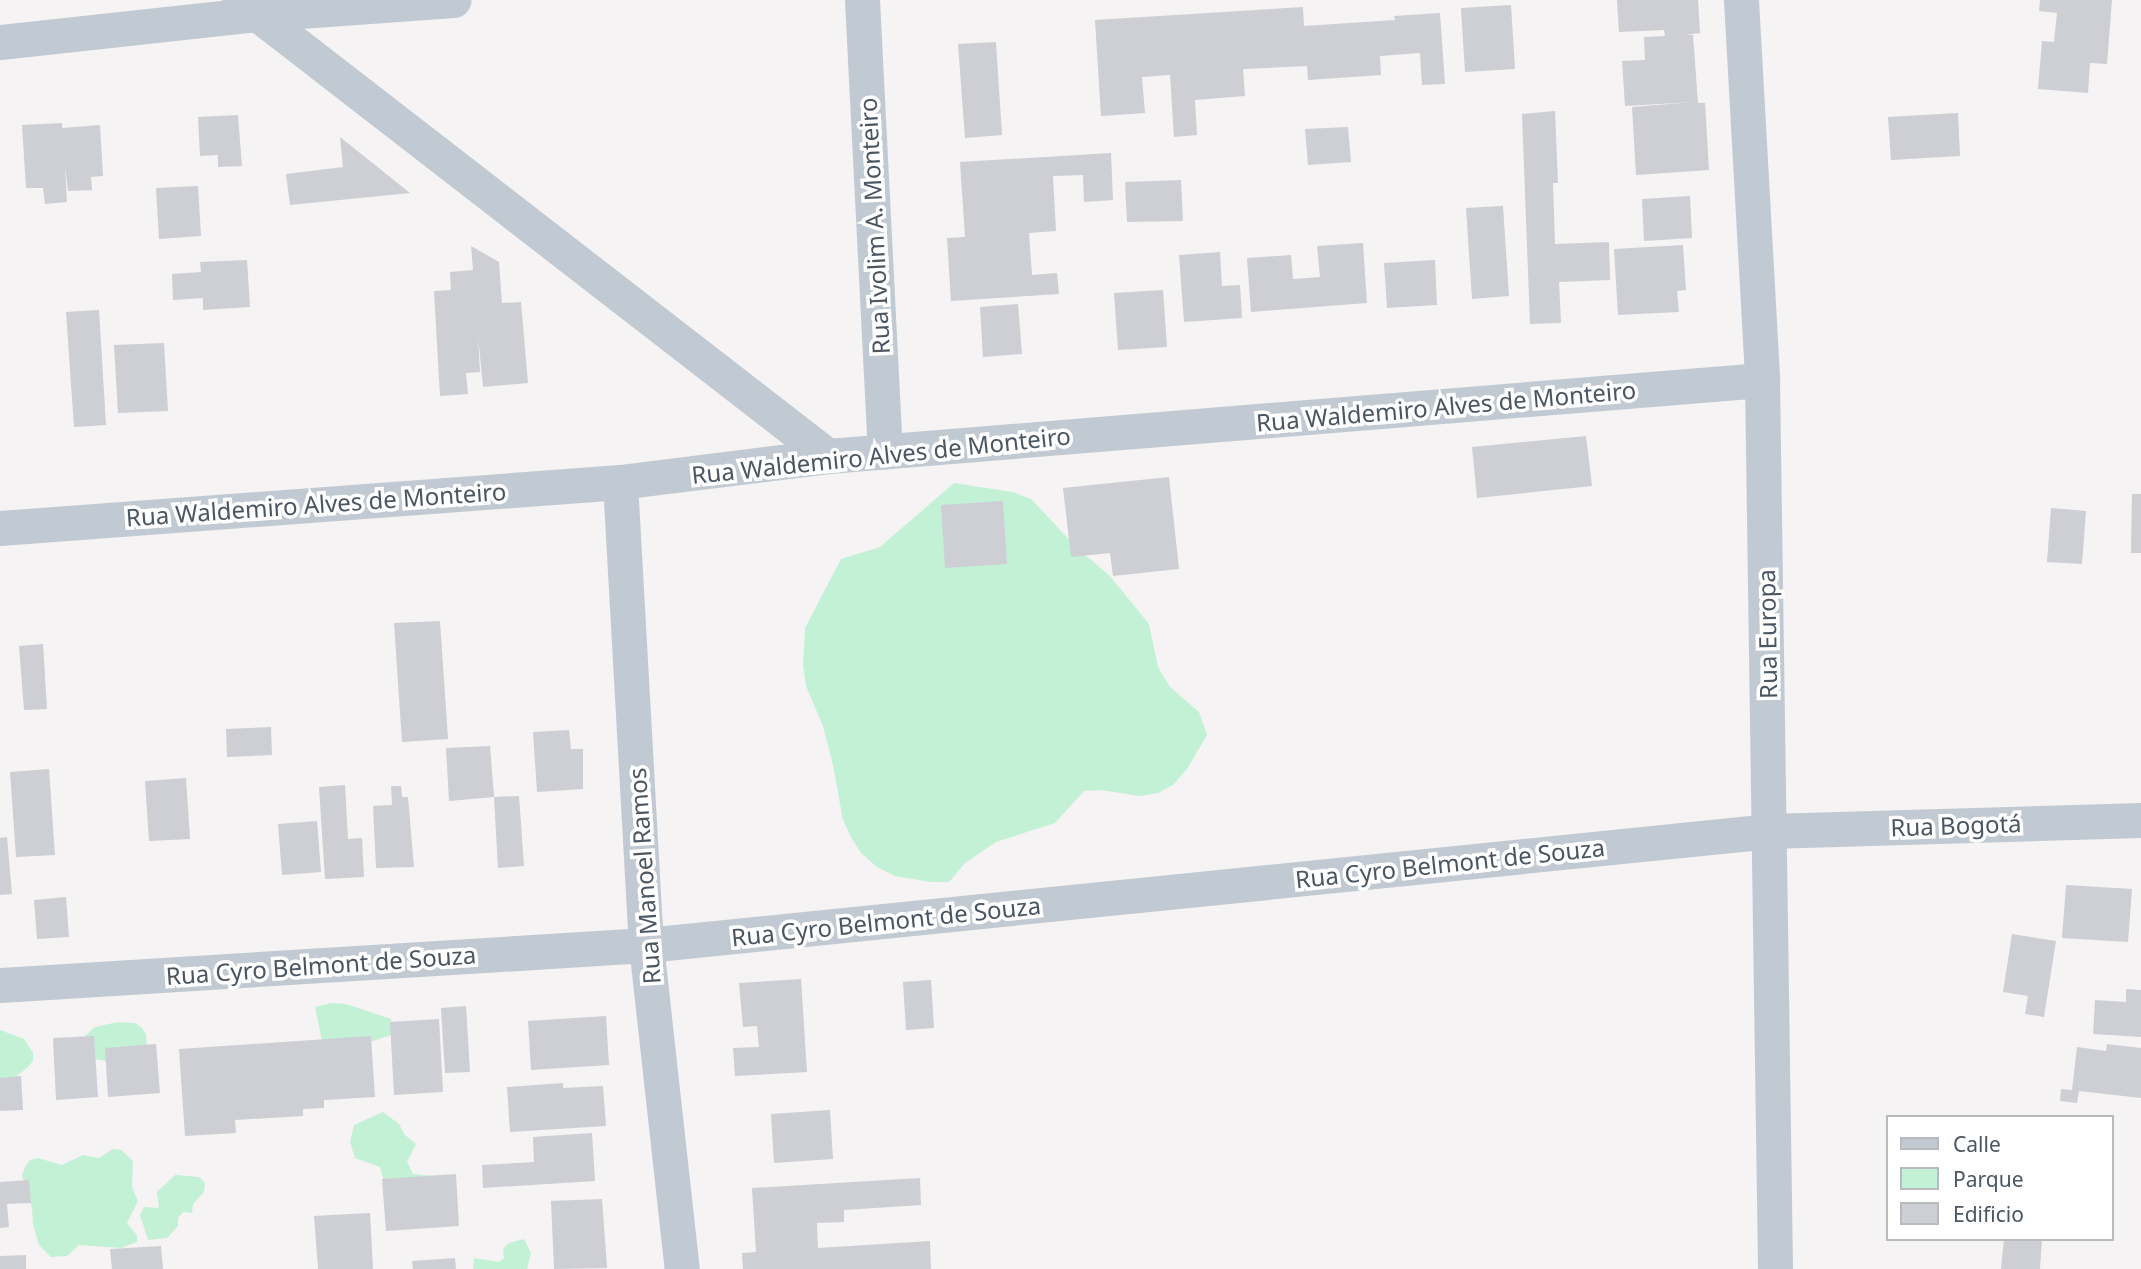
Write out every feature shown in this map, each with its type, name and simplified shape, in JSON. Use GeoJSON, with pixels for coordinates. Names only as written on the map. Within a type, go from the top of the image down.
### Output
{"type":"FeatureCollection","features":[{"type":"Feature","properties":{"kind":"street"},"geometry":{"type":"LineString","coordinates":[[0,42],[249,7],[453,0]]}},
{"type":"Feature","properties":{"kind":"street","name":"Rua Ivolim A. Monteiro"},"geometry":{"type":"LineString","coordinates":[[862,0],[886,451]]}},
{"type":"Feature","properties":{"kind":"street","name":"Rua Europa"},"geometry":{"type":"LineString","coordinates":[[1741,0],[1762,380],[1775,1269]]}},
{"type":"Feature","properties":{"kind":"street"},"geometry":{"type":"LineString","coordinates":[[249,7],[828,456]]}},
{"type":"Feature","properties":{"kind":"street","name":"Rua Waldemiro Alves de Monteiro"},"geometry":{"type":"LineString","coordinates":[[0,528],[620,482],[828,456],[1762,380]]}},
{"type":"Feature","properties":{"kind":"street","name":"Rua Manoel Ramos"},"geometry":{"type":"LineString","coordinates":[[620,482],[646,945],[682,1269]]}},
{"type":"Feature","properties":{"kind":"street","name":"Rua Bogotá"},"geometry":{"type":"LineString","coordinates":[[1770,831],[2141,820]]}},
{"type":"Feature","properties":{"kind":"street","name":"Rua Cyro Belmont de Souza"},"geometry":{"type":"LineString","coordinates":[[0,985],[646,945],[1770,831]]}},
{"type":"Feature","properties":{"kind":"green space"},"geometry":{"type":"Polygon","coordinates":[[[954,483],[1012,492],[1031,499],[1079,550],[1109,575],[1149,624],[1158,667],[1170,687],[1199,712],[1207,735],[1187,769],[1173,785],[1158,793],[1139,796],[1101,790],[1084,791],[1055,823],[996,842],[965,863],[949,882],[931,882],[895,876],[877,867],[861,853],[852,839],[843,820],[823,726],[806,686],[803,666],[805,628],[841,559],[880,547],[954,483]]]}},
{"type":"Feature","properties":{"kind":"green space"},"geometry":{"type":"Polygon","coordinates":[[[331,1003],[346,1004],[391,1019],[394,1034],[355,1047],[322,1041],[315,1007],[331,1003]]]}},
{"type":"Feature","properties":{"kind":"green space"},"geometry":{"type":"Polygon","coordinates":[[[118,1022],[135,1023],[142,1028],[146,1035],[147,1051],[119,1063],[94,1059],[85,1036],[95,1027],[118,1022]]]}},
{"type":"Feature","properties":{"kind":"green space"},"geometry":{"type":"Polygon","coordinates":[[[0,1030],[24,1039],[33,1053],[33,1061],[14,1078],[0,1081],[0,1030]]]}},
{"type":"Feature","properties":{"kind":"green space"},"geometry":{"type":"Polygon","coordinates":[[[383,1112],[399,1124],[405,1135],[416,1144],[407,1162],[413,1174],[434,1176],[385,1186],[380,1167],[355,1158],[350,1142],[354,1125],[383,1112]]]}},
{"type":"Feature","properties":{"kind":"green space"},"geometry":{"type":"Polygon","coordinates":[[[113,1149],[121,1150],[133,1161],[132,1187],[138,1201],[127,1223],[137,1235],[137,1242],[121,1248],[79,1245],[67,1256],[51,1257],[39,1245],[22,1175],[25,1167],[30,1160],[38,1158],[62,1165],[83,1155],[99,1158],[113,1149]]]}},
{"type":"Feature","properties":{"kind":"green space"},"geometry":{"type":"Polygon","coordinates":[[[175,1175],[199,1177],[205,1183],[204,1192],[193,1204],[192,1213],[183,1212],[178,1218],[178,1226],[167,1238],[148,1240],[140,1215],[144,1207],[159,1208],[157,1192],[175,1175]]]}},
{"type":"Feature","properties":{"kind":"green space"},"geometry":{"type":"Polygon","coordinates":[[[524,1239],[531,1253],[527,1269],[473,1269],[474,1258],[499,1262],[504,1258],[503,1249],[509,1243],[524,1239]]]}},
{"type":"Feature","properties":{"kind":"building"},"geometry":{"type":"Polygon","coordinates":[[[1617,0],[1698,0],[1700,33],[1685,35],[1693,35],[1698,103],[1705,103],[1709,170],[1636,175],[1632,107],[1694,102],[1625,106],[1622,61],[1645,60],[1644,37],[1665,36],[1664,30],[1619,32],[1617,0]]]}},
{"type":"Feature","properties":{"kind":"building"},"geometry":{"type":"Polygon","coordinates":[[[2040,0],[2112,0],[2107,64],[2090,63],[2088,93],[2038,89],[2042,41],[2054,42],[2057,13],[2039,11],[2040,0]]]}},
{"type":"Feature","properties":{"kind":"building"},"geometry":{"type":"Polygon","coordinates":[[[1511,5],[1515,69],[1465,72],[1461,8],[1511,5]]]}},
{"type":"Feature","properties":{"kind":"building"},"geometry":{"type":"Polygon","coordinates":[[[1303,7],[1304,26],[1395,20],[1394,16],[1440,13],[1445,84],[1422,85],[1420,53],[1380,56],[1381,75],[1308,80],[1307,66],[1243,69],[1245,96],[1195,100],[1197,135],[1174,137],[1170,75],[1142,77],[1145,113],[1101,116],[1095,20],[1303,7]]]}},
{"type":"Feature","properties":{"kind":"building"},"geometry":{"type":"Polygon","coordinates":[[[996,42],[1002,135],[965,138],[958,44],[996,42]]]}},
{"type":"Feature","properties":{"kind":"building"},"geometry":{"type":"Polygon","coordinates":[[[1555,111],[1558,183],[1553,183],[1555,244],[1609,242],[1610,280],[1559,282],[1561,323],[1530,324],[1522,114],[1555,111]]]}},
{"type":"Feature","properties":{"kind":"building"},"geometry":{"type":"Polygon","coordinates":[[[1958,113],[1960,156],[1891,160],[1888,117],[1958,113]]]}},
{"type":"Feature","properties":{"kind":"building"},"geometry":{"type":"Polygon","coordinates":[[[238,115],[242,166],[218,167],[218,155],[200,156],[198,117],[238,115]]]}},
{"type":"Feature","properties":{"kind":"building"},"geometry":{"type":"Polygon","coordinates":[[[62,123],[62,128],[100,125],[103,176],[91,177],[92,190],[68,191],[65,166],[67,202],[45,204],[43,188],[26,188],[22,125],[62,123]]]}},
{"type":"Feature","properties":{"kind":"building"},"geometry":{"type":"Polygon","coordinates":[[[1348,127],[1351,162],[1308,165],[1305,129],[1348,127]]]}},
{"type":"Feature","properties":{"kind":"building"},"geometry":{"type":"Polygon","coordinates":[[[340,137],[410,193],[290,205],[286,174],[343,167],[340,137]]]}},
{"type":"Feature","properties":{"kind":"building"},"geometry":{"type":"Polygon","coordinates":[[[1111,153],[1113,200],[1084,202],[1083,175],[1053,176],[1056,231],[1029,233],[1032,275],[1057,273],[1059,294],[951,301],[947,238],[965,237],[960,162],[1111,153]]]}},
{"type":"Feature","properties":{"kind":"building"},"geometry":{"type":"Polygon","coordinates":[[[1181,180],[1183,221],[1127,222],[1125,182],[1181,180]]]}},
{"type":"Feature","properties":{"kind":"building"},"geometry":{"type":"Polygon","coordinates":[[[198,186],[201,236],[159,239],[156,188],[198,186]]]}},
{"type":"Feature","properties":{"kind":"building"},"geometry":{"type":"Polygon","coordinates":[[[1690,196],[1692,238],[1644,241],[1642,199],[1690,196]]]}},
{"type":"Feature","properties":{"kind":"building"},"geometry":{"type":"Polygon","coordinates":[[[1503,206],[1509,296],[1472,299],[1466,208],[1503,206]]]}},
{"type":"Feature","properties":{"kind":"building"},"geometry":{"type":"Polygon","coordinates":[[[1363,243],[1367,303],[1251,312],[1247,258],[1291,255],[1293,279],[1320,277],[1317,246],[1363,243]]]}},
{"type":"Feature","properties":{"kind":"building"},"geometry":{"type":"Polygon","coordinates":[[[1683,245],[1686,290],[1677,291],[1679,312],[1618,315],[1614,249],[1683,245]]]}},
{"type":"Feature","properties":{"kind":"building"},"geometry":{"type":"Polygon","coordinates":[[[471,246],[499,262],[502,303],[521,302],[528,383],[483,387],[478,336],[480,372],[466,373],[468,394],[440,396],[434,291],[451,290],[450,272],[473,270],[471,246]]]}},
{"type":"Feature","properties":{"kind":"building"},"geometry":{"type":"Polygon","coordinates":[[[1220,252],[1222,286],[1240,285],[1242,318],[1184,322],[1179,255],[1220,252]]]}},
{"type":"Feature","properties":{"kind":"building"},"geometry":{"type":"Polygon","coordinates":[[[247,260],[250,307],[203,310],[203,298],[173,300],[172,274],[201,272],[200,262],[247,260]]]}},
{"type":"Feature","properties":{"kind":"building"},"geometry":{"type":"Polygon","coordinates":[[[1435,260],[1437,305],[1387,308],[1384,263],[1435,260]]]}},
{"type":"Feature","properties":{"kind":"building"},"geometry":{"type":"Polygon","coordinates":[[[1163,290],[1167,347],[1118,350],[1114,293],[1163,290]]]}},
{"type":"Feature","properties":{"kind":"building"},"geometry":{"type":"Polygon","coordinates":[[[1018,304],[1022,354],[983,357],[980,307],[1018,304]]]}},
{"type":"Feature","properties":{"kind":"building"},"geometry":{"type":"Polygon","coordinates":[[[99,310],[106,425],[74,427],[66,312],[99,310]]]}},
{"type":"Feature","properties":{"kind":"building"},"geometry":{"type":"Polygon","coordinates":[[[164,343],[168,411],[118,413],[114,345],[164,343]]]}},
{"type":"Feature","properties":{"kind":"building"},"geometry":{"type":"Polygon","coordinates":[[[1586,436],[1592,486],[1477,498],[1472,447],[1586,436]]]}},
{"type":"Feature","properties":{"kind":"building"},"geometry":{"type":"Polygon","coordinates":[[[1169,477],[1179,569],[1113,576],[1110,553],[1071,557],[1063,488],[1169,477]]]}},
{"type":"Feature","properties":{"kind":"building"},"geometry":{"type":"Polygon","coordinates":[[[2132,494],[2141,494],[2141,553],[2131,553],[2132,494]]]}},
{"type":"Feature","properties":{"kind":"building"},"geometry":{"type":"Polygon","coordinates":[[[1003,501],[1007,564],[945,568],[941,505],[1003,501]]]}},
{"type":"Feature","properties":{"kind":"building"},"geometry":{"type":"Polygon","coordinates":[[[2051,508],[2086,511],[2082,564],[2047,562],[2051,508]]]}},
{"type":"Feature","properties":{"kind":"building"},"geometry":{"type":"Polygon","coordinates":[[[440,621],[448,739],[402,742],[394,623],[440,621]]]}},
{"type":"Feature","properties":{"kind":"building"},"geometry":{"type":"Polygon","coordinates":[[[43,644],[47,709],[24,710],[19,646],[43,644]]]}},
{"type":"Feature","properties":{"kind":"building"},"geometry":{"type":"Polygon","coordinates":[[[271,727],[272,755],[227,757],[226,729],[271,727]]]}},
{"type":"Feature","properties":{"kind":"building"},"geometry":{"type":"Polygon","coordinates":[[[569,730],[571,749],[583,749],[583,789],[537,792],[533,732],[569,730]]]}},
{"type":"Feature","properties":{"kind":"building"},"geometry":{"type":"Polygon","coordinates":[[[490,746],[494,797],[449,801],[446,748],[490,746]]]}},
{"type":"Feature","properties":{"kind":"building"},"geometry":{"type":"Polygon","coordinates":[[[49,769],[55,855],[16,857],[10,772],[49,769]]]}},
{"type":"Feature","properties":{"kind":"building"},"geometry":{"type":"Polygon","coordinates":[[[186,778],[190,839],[149,841],[145,781],[186,778]]]}},
{"type":"Feature","properties":{"kind":"building"},"geometry":{"type":"Polygon","coordinates":[[[345,785],[348,839],[362,838],[364,877],[325,879],[319,787],[345,785]]]}},
{"type":"Feature","properties":{"kind":"building"},"geometry":{"type":"Polygon","coordinates":[[[391,786],[401,786],[402,797],[408,797],[414,867],[376,868],[373,806],[392,805],[391,786]]]}},
{"type":"Feature","properties":{"kind":"building"},"geometry":{"type":"Polygon","coordinates":[[[519,796],[524,866],[498,868],[494,797],[519,796]]]}},
{"type":"Feature","properties":{"kind":"building"},"geometry":{"type":"Polygon","coordinates":[[[317,821],[321,872],[282,875],[278,824],[317,821]]]}},
{"type":"Feature","properties":{"kind":"building"},"geometry":{"type":"Polygon","coordinates":[[[7,837],[12,894],[0,895],[0,838],[7,837]]]}},
{"type":"Feature","properties":{"kind":"building"},"geometry":{"type":"Polygon","coordinates":[[[2066,885],[2132,889],[2128,942],[2062,938],[2066,885]]]}},
{"type":"Feature","properties":{"kind":"building"},"geometry":{"type":"Polygon","coordinates":[[[66,897],[69,937],[37,939],[34,900],[66,897]]]}},
{"type":"Feature","properties":{"kind":"building"},"geometry":{"type":"Polygon","coordinates":[[[2012,934],[2056,941],[2044,1017],[2025,1014],[2028,996],[2003,992],[2012,934]]]}},
{"type":"Feature","properties":{"kind":"building"},"geometry":{"type":"Polygon","coordinates":[[[801,979],[807,1072],[735,1076],[733,1048],[759,1047],[757,1026],[743,1027],[739,983],[801,979]]]}},
{"type":"Feature","properties":{"kind":"building"},"geometry":{"type":"Polygon","coordinates":[[[931,980],[934,1028],[906,1030],[903,982],[931,980]]]}},
{"type":"Feature","properties":{"kind":"building"},"geometry":{"type":"Polygon","coordinates":[[[2126,989],[2141,990],[2141,1037],[2093,1034],[2095,1000],[2126,1002],[2126,989]]]}},
{"type":"Feature","properties":{"kind":"building"},"geometry":{"type":"Polygon","coordinates":[[[466,1006],[470,1072],[445,1073],[441,1008],[466,1006]]]}},
{"type":"Feature","properties":{"kind":"building"},"geometry":{"type":"Polygon","coordinates":[[[606,1016],[609,1065],[531,1070],[528,1021],[606,1016]]]}},
{"type":"Feature","properties":{"kind":"building"},"geometry":{"type":"Polygon","coordinates":[[[439,1019],[443,1092],[394,1095],[390,1022],[439,1019]]]}},
{"type":"Feature","properties":{"kind":"building"},"geometry":{"type":"Polygon","coordinates":[[[94,1036],[98,1097],[56,1100],[53,1038],[94,1036]]]}},
{"type":"Feature","properties":{"kind":"building"},"geometry":{"type":"Polygon","coordinates":[[[371,1036],[375,1097],[324,1100],[324,1108],[303,1109],[303,1116],[235,1120],[236,1133],[185,1136],[179,1049],[371,1036]]]}},
{"type":"Feature","properties":{"kind":"building"},"geometry":{"type":"Polygon","coordinates":[[[156,1044],[160,1093],[108,1097],[105,1048],[156,1044]]]}},
{"type":"Feature","properties":{"kind":"building"},"geometry":{"type":"Polygon","coordinates":[[[2107,1044],[2141,1048],[2141,1098],[2079,1091],[2077,1103],[2060,1101],[2061,1089],[2072,1090],[2077,1047],[2106,1051],[2107,1044]]]}},
{"type":"Feature","properties":{"kind":"building"},"geometry":{"type":"Polygon","coordinates":[[[21,1076],[23,1110],[0,1111],[0,1078],[21,1076]]]}},
{"type":"Feature","properties":{"kind":"building"},"geometry":{"type":"Polygon","coordinates":[[[563,1083],[563,1088],[603,1086],[606,1126],[510,1132],[507,1087],[563,1083]]]}},
{"type":"Feature","properties":{"kind":"building"},"geometry":{"type":"Polygon","coordinates":[[[830,1110],[833,1159],[774,1163],[771,1114],[830,1110]]]}},
{"type":"Feature","properties":{"kind":"building"},"geometry":{"type":"Polygon","coordinates":[[[592,1133],[595,1181],[483,1188],[482,1165],[534,1162],[533,1137],[592,1133]]]}},
{"type":"Feature","properties":{"kind":"building"},"geometry":{"type":"Polygon","coordinates":[[[456,1174],[459,1226],[386,1231],[382,1179],[456,1174]]]}},
{"type":"Feature","properties":{"kind":"building"},"geometry":{"type":"Polygon","coordinates":[[[920,1178],[921,1205],[844,1210],[844,1222],[817,1223],[818,1248],[930,1241],[931,1269],[743,1269],[742,1253],[756,1252],[752,1188],[920,1178]]]}},
{"type":"Feature","properties":{"kind":"building"},"geometry":{"type":"Polygon","coordinates":[[[29,1180],[31,1203],[7,1204],[9,1227],[0,1228],[0,1182],[29,1180]]]}},
{"type":"Feature","properties":{"kind":"building"},"geometry":{"type":"Polygon","coordinates":[[[602,1199],[607,1268],[554,1269],[551,1201],[602,1199]]]}},
{"type":"Feature","properties":{"kind":"building"},"geometry":{"type":"Polygon","coordinates":[[[370,1213],[373,1269],[318,1269],[314,1216],[370,1213]]]}},
{"type":"Feature","properties":{"kind":"building"},"geometry":{"type":"Polygon","coordinates":[[[2004,1241],[2042,1241],[2040,1269],[2001,1269],[2004,1241]]]}},
{"type":"Feature","properties":{"kind":"building"},"geometry":{"type":"Polygon","coordinates":[[[161,1246],[163,1269],[112,1269],[110,1249],[161,1246]]]}},
{"type":"Feature","properties":{"kind":"building"},"geometry":{"type":"Polygon","coordinates":[[[26,1255],[26,1269],[0,1269],[0,1256],[26,1255]]]}},
{"type":"Feature","properties":{"kind":"building"},"geometry":{"type":"Polygon","coordinates":[[[455,1258],[456,1269],[413,1269],[412,1261],[455,1258]]]}}]}
